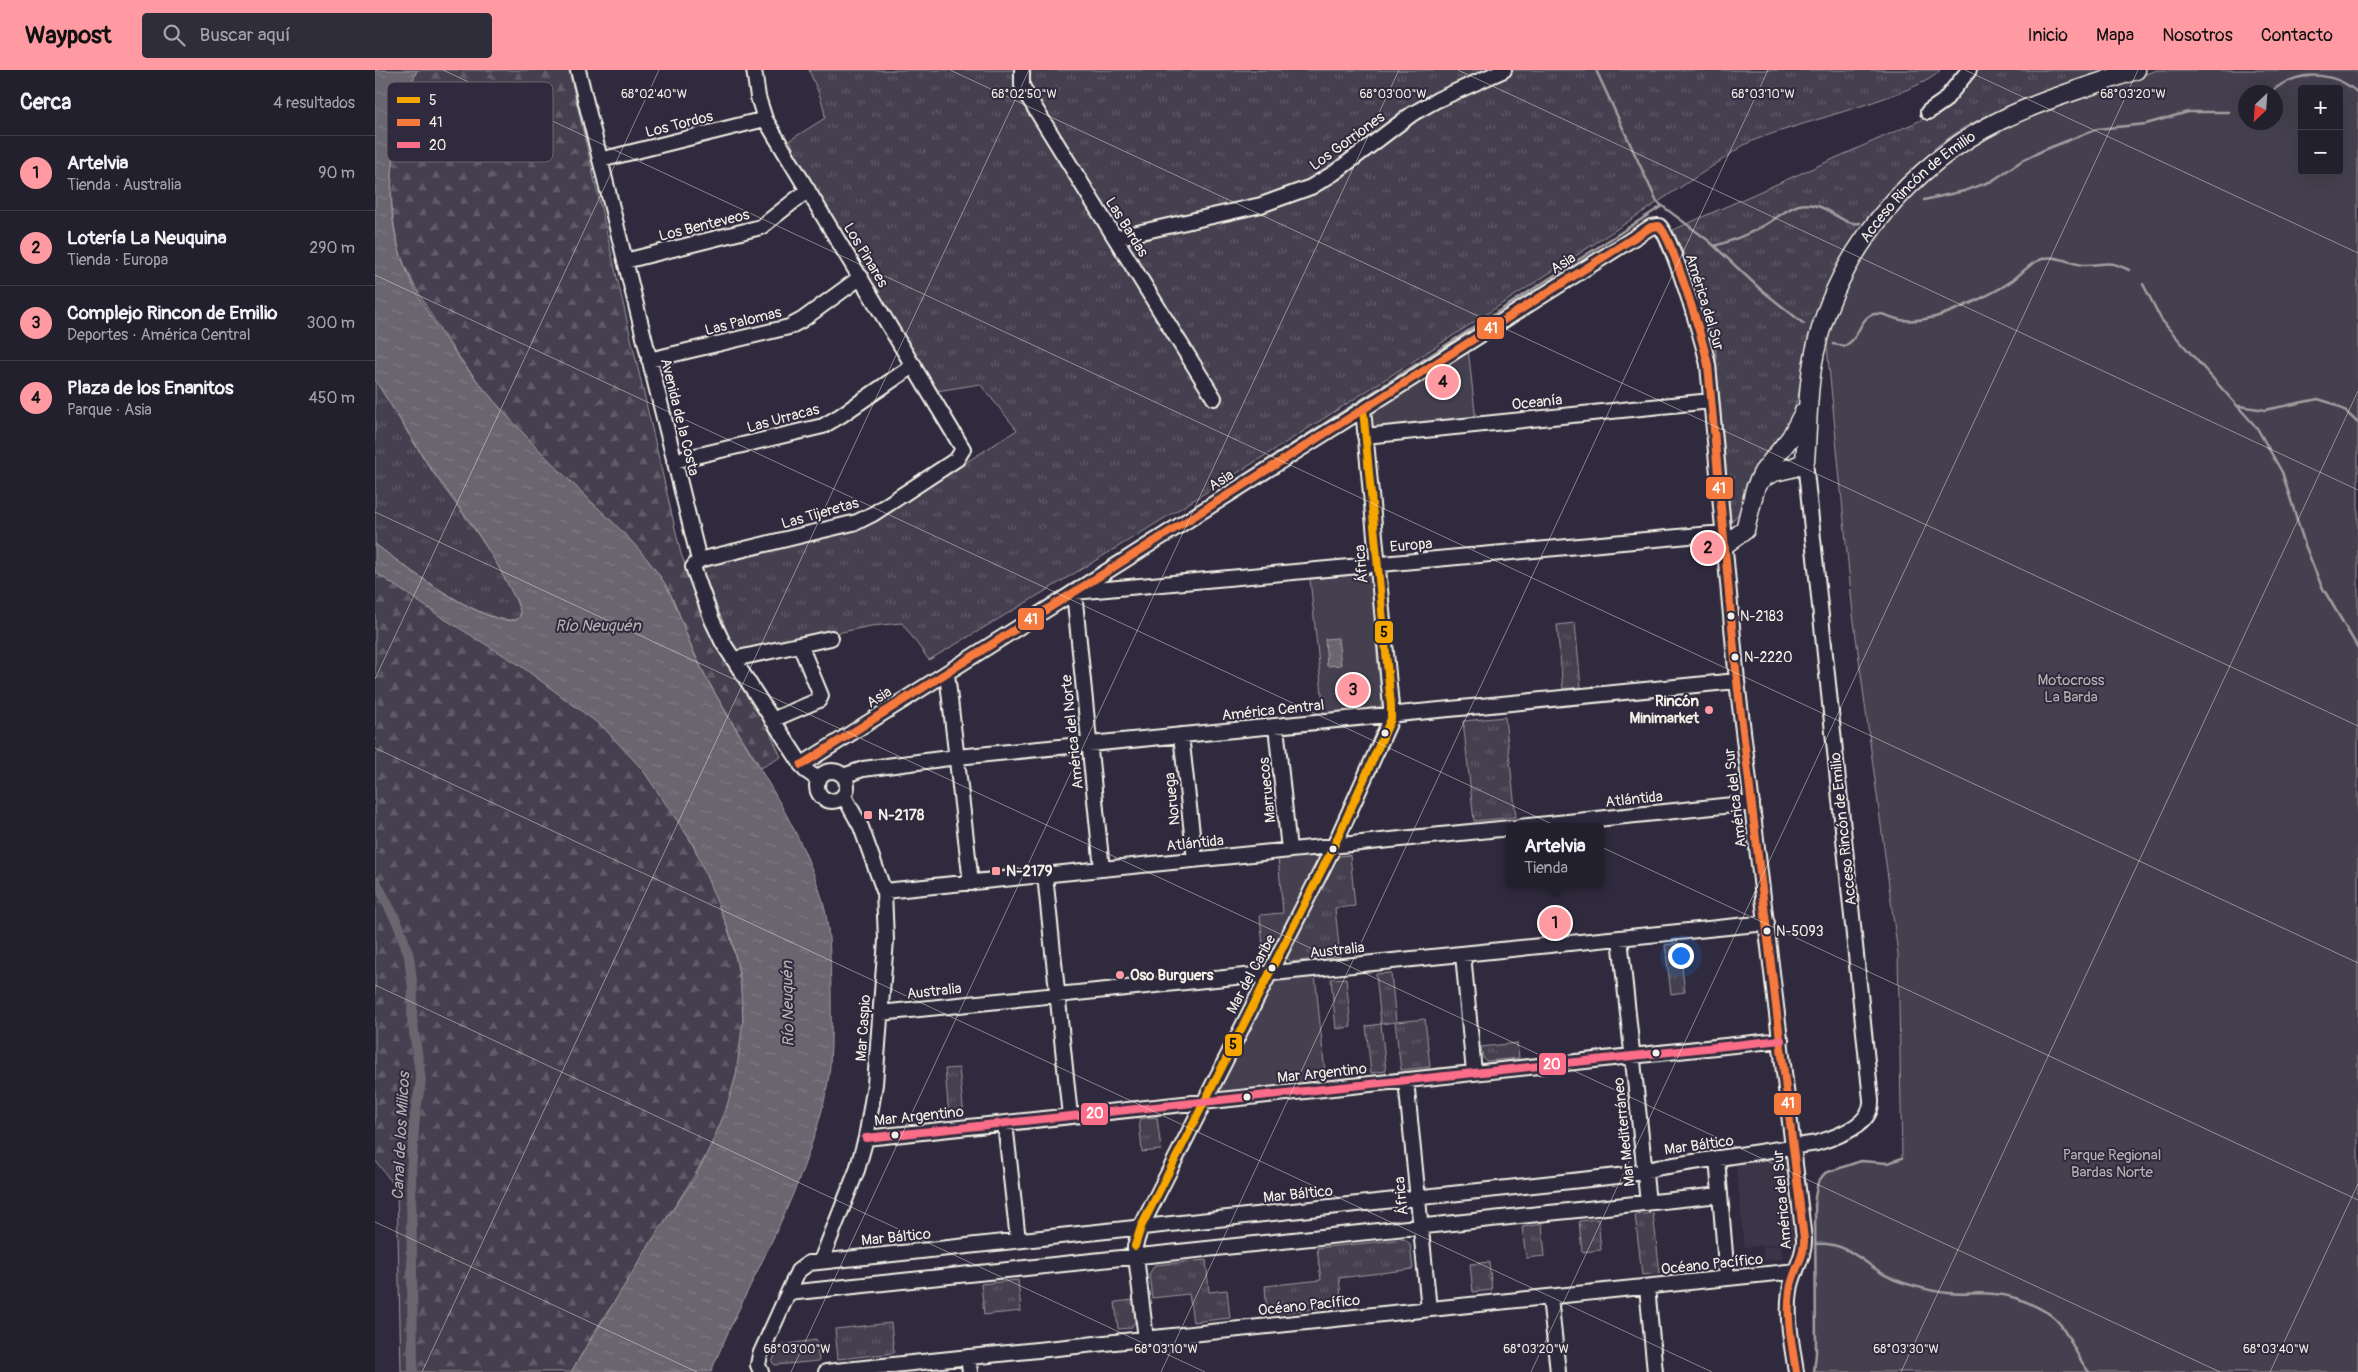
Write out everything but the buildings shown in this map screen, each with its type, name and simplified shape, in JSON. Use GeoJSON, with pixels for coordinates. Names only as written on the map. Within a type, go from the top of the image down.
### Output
{"type":"FeatureCollection","features":[{"type":"Feature","properties":{"kind":"main road","name":"Acceso Rincón de Emilio"},"geometry":{"type":"LineString","coordinates":[[1805,461],[1807,404],[1815,351],[1826,315],[1841,281],[1870,232],[1909,186],[1954,148],[1994,123],[2136,70]]}},
{"type":"Feature","properties":{"kind":"main road","name":"Acceso Rincón de Emilio"},"geometry":{"type":"LineString","coordinates":[[1723,539],[1741,535],[1747,525],[1758,482],[1766,467],[1794,433],[1807,404]]}},
{"type":"Feature","properties":{"kind":"main road"},"geometry":{"type":"LineString","coordinates":[[1758,482],[1773,471],[1796,467],[1805,461]]}},
{"type":"Feature","properties":{"kind":"street","name":"Avenida de la Costa"},"geometry":{"type":"LineString","coordinates":[[578,70],[699,560],[693,567],[693,573],[711,620],[801,766]]}},
{"type":"Feature","properties":{"kind":"street","name":"Los Pinares"},"geometry":{"type":"LineString","coordinates":[[754,70],[758,97],[765,119],[961,444],[962,453]]}},
{"type":"Feature","properties":{"kind":"street","name":"Las Bardas"},"geometry":{"type":"LineString","coordinates":[[1022,70],[1022,85],[1025,92],[1214,398]]}},
{"type":"Feature","properties":{"kind":"street","name":"Los Gorriones"},"geometry":{"type":"LineString","coordinates":[[1115,238],[1261,205],[1311,187],[1334,173],[1412,114],[1437,100],[1504,70]]}},
{"type":"Feature","properties":{"kind":"street"},"geometry":{"type":"LineString","coordinates":[[1928,112],[1944,101],[1969,70]]}},
{"type":"Feature","properties":{"kind":"street","name":"Los Tordos"},"geometry":{"type":"LineString","coordinates":[[600,160],[765,119]]}},
{"type":"Feature","properties":{"kind":"street","name":"Los Benteveos"},"geometry":{"type":"LineString","coordinates":[[625,261],[761,227],[808,190]]}},
{"type":"Feature","properties":{"kind":"street","name":"América del Sur"},"geometry":{"type":"LineString","coordinates":[[1659,226],[1665,233],[1704,346],[1711,401],[1737,681],[1794,1147],[1804,1246],[1790,1290],[1787,1313],[1795,1372]]}},
{"type":"Feature","properties":{"kind":"street","name":"Asia"},"geometry":{"type":"LineString","coordinates":[[801,766],[1651,227],[1659,226]]}},
{"type":"Feature","properties":{"kind":"street","name":"Las Palomas"},"geometry":{"type":"LineString","coordinates":[[649,360],[789,327],[802,320],[861,277]]}},
{"type":"Feature","properties":{"kind":"street","name":"Las Urracas"},"geometry":{"type":"LineString","coordinates":[[674,461],[823,426],[914,365]]}},
{"type":"Feature","properties":{"kind":"street","name":"Oceanía"},"geometry":{"type":"LineString","coordinates":[[1365,436],[1711,401]]}},
{"type":"Feature","properties":{"kind":"street","name":"África"},"geometry":{"type":"LineString","coordinates":[[1363,410],[1391,715]]}},
{"type":"Feature","properties":{"kind":"street","name":"Las Tijeretas"},"geometry":{"type":"LineString","coordinates":[[699,560],[857,522],[873,514],[949,464],[962,453]]}},
{"type":"Feature","properties":{"kind":"street","name":"Acceso Rincón de Emilio"},"geometry":{"type":"LineString","coordinates":[[1794,1147],[1817,1143],[1839,1135],[1862,1122],[1871,1106],[1805,461]]}},
{"type":"Feature","properties":{"kind":"street","name":"Europa"},"geometry":{"type":"LineString","coordinates":[[1074,592],[1378,564],[1723,539]]}},
{"type":"Feature","properties":{"kind":"street","name":"América del Norte"},"geometry":{"type":"LineString","coordinates":[[1074,592],[1102,869]]}},
{"type":"Feature","properties":{"kind":"street"},"geometry":{"type":"LineString","coordinates":[[734,659],[831,638]]}},
{"type":"Feature","properties":{"kind":"street"},"geometry":{"type":"LineString","coordinates":[[772,720],[819,700],[821,696],[800,646]]}},
{"type":"Feature","properties":{"kind":"street"},"geometry":{"type":"LineString","coordinates":[[947,673],[971,882]]}},
{"type":"Feature","properties":{"kind":"street","name":"América Central"},"geometry":{"type":"LineString","coordinates":[[843,776],[863,769],[957,758],[1737,681]]}},
{"type":"Feature","properties":{"kind":"street","name":"Mar del Caribe"},"geometry":{"type":"LineString","coordinates":[[1136,1251],[1141,1227],[1334,846],[1386,731],[1391,715]]}},
{"type":"Feature","properties":{"kind":"street","name":"Marruecos"},"geometry":{"type":"LineString","coordinates":[[1276,726],[1289,850]]}},
{"type":"Feature","properties":{"kind":"street","name":"Noruega"},"geometry":{"type":"LineString","coordinates":[[1181,736],[1195,860]]}},
{"type":"Feature","properties":{"kind":"street"},"geometry":{"type":"LineString","coordinates":[[801,766],[819,780]]}},
{"type":"Feature","properties":{"kind":"street"},"geometry":{"type":"LineString","coordinates":[[843,776],[832,771],[824,774],[819,780],[818,790],[823,798],[836,801],[844,796]]}},
{"type":"Feature","properties":{"kind":"street","name":"Mar Caspio"},"geometry":{"type":"LineString","coordinates":[[821,1261],[857,1170],[866,1138],[875,1084],[886,940],[884,891],[861,828],[844,796],[848,786],[843,776]]}},
{"type":"Feature","properties":{"kind":"street","name":"Atlántida"},"geometry":{"type":"LineString","coordinates":[[1558,823],[1752,803]]}},
{"type":"Feature","properties":{"kind":"street","name":"Atlántida"},"geometry":{"type":"LineString","coordinates":[[884,891],[1506,828]]}},
{"type":"Feature","properties":{"kind":"street"},"geometry":{"type":"LineString","coordinates":[[1045,875],[1070,1116]]}},
{"type":"Feature","properties":{"kind":"street","name":"Australia"},"geometry":{"type":"LineString","coordinates":[[880,1013],[1767,923]]}},
{"type":"Feature","properties":{"kind":"street","name":"Mar Mediterráneo"},"geometry":{"type":"LineString","coordinates":[[1620,938],[1648,1203]]}},
{"type":"Feature","properties":{"kind":"street"},"geometry":{"type":"LineString","coordinates":[[1463,954],[1473,1073]]}},
{"type":"Feature","properties":{"kind":"street","name":"Mar Argentino"},"geometry":{"type":"LineString","coordinates":[[866,1138],[1781,1040]]}},
{"type":"Feature","properties":{"kind":"street","name":"África"},"geometry":{"type":"LineString","coordinates":[[1406,1080],[1429,1309]]}},
{"type":"Feature","properties":{"kind":"street"},"geometry":{"type":"LineString","coordinates":[[1005,1123],[1018,1240]]}},
{"type":"Feature","properties":{"kind":"street","name":"Mar Báltico"},"geometry":{"type":"LineString","coordinates":[[787,1293],[798,1271],[805,1264],[821,1261],[1627,1175],[1661,1167],[1794,1147]]}},
{"type":"Feature","properties":{"kind":"street"},"geometry":{"type":"LineString","coordinates":[[1717,1158],[1727,1278]]}},
{"type":"Feature","properties":{"kind":"street"},"geometry":{"type":"LineString","coordinates":[[761,1372],[759,1358],[787,1293],[1136,1251],[1421,1227],[1721,1195]]}},
{"type":"Feature","properties":{"kind":"street","name":"Mar del Caribe"},"geometry":{"type":"LineString","coordinates":[[1123,1229],[1131,1237],[1136,1251],[1146,1339]]}},
{"type":"Feature","properties":{"kind":"street","name":"Océano Pacífico"},"geometry":{"type":"LineString","coordinates":[[826,1372],[874,1370],[969,1357],[1796,1271]]}},
{"type":"Feature","properties":{"kind":"street"},"geometry":{"type":"LineString","coordinates":[[1647,1287],[1655,1372]]}},
{"type":"Feature","properties":{"kind":"street"},"geometry":{"type":"LineString","coordinates":[[1550,1297],[1558,1372]]}},
{"type":"Feature","properties":{"kind":"street"},"geometry":{"type":"LineString","coordinates":[[969,1357],[970,1372]]}},
{"type":"Feature","properties":{"kind":"shaded area"},"geometry":{"type":"Polygon","coordinates":[[[1786,1158],[1794,1243],[1744,1247],[1736,1162],[1786,1158]]]}},
{"type":"Feature","properties":{"kind":"shaded area"},"geometry":{"type":"Polygon","coordinates":[[[1781,1245],[1783,1259],[1764,1261],[1763,1247],[1781,1245]]]}},
{"type":"Feature","properties":{"kind":"green space"},"geometry":{"type":"Polygon","coordinates":[[[417,70],[569,70],[681,554],[707,621],[760,710],[781,757],[761,768],[708,680],[693,650],[665,583],[649,561],[626,536],[545,456],[486,392],[451,346],[436,322],[408,273],[401,254],[394,226],[392,203],[393,162],[553,162],[553,82],[412,82],[417,70]]]}},
{"type":"Feature","properties":{"kind":"green space"},"geometry":{"type":"Polygon","coordinates":[[[809,70],[1940,70],[1929,79],[1909,89],[1748,143],[1332,413],[1031,600],[929,660],[902,623],[871,626],[736,654],[701,567],[864,527],[1017,430],[980,384],[937,391],[797,158],[790,140],[825,118],[821,100],[809,70]]]}},
{"type":"Feature","properties":{"kind":"green space"},"geometry":{"type":"Polygon","coordinates":[[[1974,70],[2113,70],[1988,115],[1963,128],[1937,146],[1915,168],[1844,254],[1830,280],[1808,341],[1798,397],[1791,420],[1748,488],[1739,513],[1731,522],[1715,345],[1691,269],[1673,230],[1946,109],[1960,95],[1974,70]]]}},
{"type":"Feature","properties":{"kind":"green space","name":"Parque Regional Bardas Norte"},"geometry":{"type":"Polygon","coordinates":[[[2157,70],[2358,70],[2358,1372],[1814,1372],[1816,1353],[1815,1197],[1818,1182],[1825,1173],[1861,1161],[1888,1163],[1902,1158],[1898,954],[1853,614],[1826,336],[1842,291],[1880,227],[1946,160],[2016,120],[2157,70]]]}},
{"type":"Feature","properties":{"kind":"green space"},"geometry":{"type":"Polygon","coordinates":[[[1468,348],[1476,421],[1371,431],[1368,411],[1468,348]]]}},
{"type":"Feature","properties":{"kind":"green space"},"geometry":{"type":"Polygon","coordinates":[[[375,380],[425,460],[481,538],[512,592],[520,611],[520,617],[507,620],[490,616],[469,606],[446,594],[375,544],[375,380]]]}},
{"type":"Feature","properties":{"kind":"green space"},"geometry":{"type":"Polygon","coordinates":[[[375,572],[547,683],[601,725],[627,750],[674,813],[695,849],[712,887],[737,962],[743,1012],[742,1041],[734,1084],[719,1129],[695,1175],[652,1241],[623,1291],[598,1326],[571,1372],[401,1372],[397,1189],[375,1160],[375,572]]]}},
{"type":"Feature","properties":{"kind":"green space"},"geometry":{"type":"Polygon","coordinates":[[[1366,574],[1372,577],[1377,623],[1374,624],[1382,703],[1380,707],[1324,713],[1310,579],[1366,574]]]}},
{"type":"Feature","properties":{"kind":"green space"},"geometry":{"type":"Polygon","coordinates":[[[1575,623],[1581,687],[1563,689],[1557,625],[1575,623]]]}},
{"type":"Feature","properties":{"kind":"green space"},"geometry":{"type":"Polygon","coordinates":[[[1505,717],[1516,817],[1474,821],[1463,721],[1505,717]]]}},
{"type":"Feature","properties":{"kind":"green space"},"geometry":{"type":"Polygon","coordinates":[[[1319,854],[1323,857],[1265,969],[1260,915],[1283,913],[1278,857],[1319,854]]]}},
{"type":"Feature","properties":{"kind":"green space"},"geometry":{"type":"Polygon","coordinates":[[[1350,855],[1355,906],[1335,908],[1340,956],[1291,962],[1287,958],[1338,856],[1350,855]]]}},
{"type":"Feature","properties":{"kind":"green space"},"geometry":{"type":"Polygon","coordinates":[[[1679,943],[1685,992],[1671,994],[1665,945],[1679,943]]]}},
{"type":"Feature","properties":{"kind":"green space"},"geometry":{"type":"Polygon","coordinates":[[[1391,973],[1396,1022],[1425,1019],[1430,1067],[1401,1070],[1395,1022],[1381,1024],[1376,974],[1391,973]]]}},
{"type":"Feature","properties":{"kind":"green space"},"geometry":{"type":"Polygon","coordinates":[[[1315,974],[1326,1083],[1217,1093],[1215,1091],[1274,979],[1315,974]]]}},
{"type":"Feature","properties":{"kind":"green space"},"geometry":{"type":"Polygon","coordinates":[[[1346,978],[1351,1027],[1336,1029],[1331,979],[1346,978]]]}},
{"type":"Feature","properties":{"kind":"green space"},"geometry":{"type":"Polygon","coordinates":[[[1381,1024],[1386,1071],[1371,1073],[1366,1026],[1381,1024]]]}},
{"type":"Feature","properties":{"kind":"green space"},"geometry":{"type":"Polygon","coordinates":[[[1517,1043],[1519,1058],[1487,1061],[1483,1058],[1481,1047],[1517,1043]]]}},
{"type":"Feature","properties":{"kind":"green space"},"geometry":{"type":"Polygon","coordinates":[[[959,1068],[964,1116],[949,1117],[945,1069],[959,1068]]]}},
{"type":"Feature","properties":{"kind":"green space"},"geometry":{"type":"Polygon","coordinates":[[[1157,1117],[1161,1150],[1142,1152],[1139,1119],[1157,1117]]]}},
{"type":"Feature","properties":{"kind":"green space"},"geometry":{"type":"Polygon","coordinates":[[[1653,1213],[1660,1273],[1642,1275],[1635,1215],[1653,1213]]]}},
{"type":"Feature","properties":{"kind":"green space"},"geometry":{"type":"Polygon","coordinates":[[[1598,1219],[1601,1250],[1582,1252],[1579,1221],[1598,1219]]]}},
{"type":"Feature","properties":{"kind":"green space"},"geometry":{"type":"Polygon","coordinates":[[[1542,1224],[1545,1256],[1526,1258],[1522,1227],[1542,1224]]]}},
{"type":"Feature","properties":{"kind":"green space"},"geometry":{"type":"Polygon","coordinates":[[[1405,1239],[1410,1244],[1413,1269],[1339,1278],[1342,1306],[1267,1314],[1265,1286],[1321,1280],[1317,1248],[1405,1239]]]}},
{"type":"Feature","properties":{"kind":"green space"},"geometry":{"type":"Polygon","coordinates":[[[1206,1260],[1209,1292],[1227,1290],[1230,1318],[1193,1322],[1189,1294],[1152,1298],[1149,1274],[1155,1265],[1206,1260]]]}},
{"type":"Feature","properties":{"kind":"green space"},"geometry":{"type":"Polygon","coordinates":[[[1489,1262],[1492,1290],[1473,1292],[1470,1264],[1489,1262]]]}},
{"type":"Feature","properties":{"kind":"green space"},"geometry":{"type":"Polygon","coordinates":[[[1018,1280],[1021,1311],[984,1315],[981,1284],[1018,1280]]]}},
{"type":"Feature","properties":{"kind":"green space"},"geometry":{"type":"Polygon","coordinates":[[[1133,1300],[1135,1322],[1131,1328],[1118,1329],[1115,1302],[1133,1300]]]}},
{"type":"Feature","properties":{"kind":"green space"},"geometry":{"type":"Polygon","coordinates":[[[891,1323],[894,1353],[838,1359],[835,1329],[891,1323]]]}},
{"type":"Feature","properties":{"kind":"green space"},"geometry":{"type":"Polygon","coordinates":[[[816,1340],[819,1361],[775,1365],[772,1362],[780,1345],[816,1340]]]}},
{"type":"Feature","properties":{"kind":"water","name":"Río Neuquén"},"geometry":{"type":"Polygon","coordinates":[[[375,70],[417,70],[412,82],[387,82],[387,162],[393,162],[391,182],[394,228],[399,250],[411,281],[428,312],[470,373],[568,479],[639,549],[665,583],[704,674],[797,836],[809,862],[826,914],[830,965],[831,1046],[828,1083],[824,1101],[804,1167],[792,1197],[711,1372],[571,1372],[656,1234],[694,1179],[708,1153],[725,1112],[736,1076],[743,1019],[740,978],[731,936],[693,844],[642,769],[603,727],[518,664],[441,617],[375,572],[375,544],[423,579],[465,605],[503,620],[517,620],[521,614],[517,602],[497,564],[471,523],[432,470],[375,380],[375,70]]]}},
{"type":"Feature","properties":{"kind":"water"},"geometry":{"type":"Polygon","coordinates":[[[1338,638],[1341,665],[1327,666],[1325,639],[1338,638]]]}},
{"type":"Feature","properties":{"kind":"waterway"},"geometry":{"type":"LineString","coordinates":[[1596,70],[1657,202],[1709,241],[1759,288],[1804,324]]}},
{"type":"Feature","properties":{"kind":"waterway"},"geometry":{"type":"LineString","coordinates":[[2281,85],[2303,77],[2326,77],[2348,85],[2358,93]]}},
{"type":"Feature","properties":{"kind":"waterway"},"geometry":{"type":"LineString","coordinates":[[1924,200],[1964,191],[1992,181],[2023,160],[2097,129],[2146,124],[2188,112],[2229,112]]}},
{"type":"Feature","properties":{"kind":"waterway"},"geometry":{"type":"LineString","coordinates":[[1714,246],[1734,240],[1753,231],[1799,205],[1809,204],[1817,206],[1846,221],[1860,223]]}},
{"type":"Feature","properties":{"kind":"waterway"},"geometry":{"type":"LineString","coordinates":[[1100,568],[1662,206]]}},
{"type":"Feature","properties":{"kind":"waterway"},"geometry":{"type":"LineString","coordinates":[[1833,344],[1845,346],[1854,339],[1862,323],[1875,314],[1901,320],[1922,320],[1943,315],[1984,297],[2014,279],[2030,265],[2045,258],[2050,257],[2080,265],[2107,263],[2129,270]]}},
{"type":"Feature","properties":{"kind":"waterway"},"geometry":{"type":"LineString","coordinates":[[2143,284],[2161,319],[2257,428],[2282,472],[2305,545],[2321,585],[2358,648]]}},
{"type":"Feature","properties":{"kind":"waterway"},"geometry":{"type":"LineString","coordinates":[[2239,406],[2265,410],[2318,399],[2344,410],[2358,423]]}},
{"type":"Feature","properties":{"kind":"waterway","name":"Canal de los Milicos"},"geometry":{"type":"LineString","coordinates":[[375,880],[399,926],[409,956],[413,989],[412,1017],[421,1081],[415,1115],[411,1172],[413,1372]]}},
{"type":"Feature","properties":{"kind":"waterway"},"geometry":{"type":"LineString","coordinates":[[1814,1372],[1816,1353],[1815,1197],[1818,1182],[1825,1173],[1861,1161],[1888,1163],[1902,1158]]}},
{"type":"Feature","properties":{"kind":"waterway"},"geometry":{"type":"LineString","coordinates":[[1815,1244],[1829,1244],[1840,1247],[1851,1252],[1892,1279],[1920,1288],[1954,1294],[1983,1293],[2001,1295],[2022,1300],[2036,1306],[2048,1313],[2061,1326],[2089,1372]]}},
{"type":"Feature","properties":{"kind":"transit line","name":"41"},"geometry":{"type":"LineString","coordinates":[[801,765],[1651,227],[1659,226],[1672,249],[1708,365],[1737,681],[1804,1239],[1803,1252],[1791,1284],[1789,1301],[1790,1332],[1796,1372]]}},
{"type":"Feature","properties":{"kind":"transit line","name":"5"},"geometry":{"type":"LineString","coordinates":[[1135,1246],[1141,1227],[1334,846],[1391,719],[1363,409]]}},
{"type":"Feature","properties":{"kind":"transit line","name":"20"},"geometry":{"type":"LineString","coordinates":[[866,1138],[1781,1040]]}},
{"type":"Feature","properties":{"kind":"place","name":"Plaza de los Enanitos"},"geometry":{"type":"Point","coordinates":[1443,382]}},
{"type":"Feature","properties":{"kind":"place","name":"Lotería La Neuquina"},"geometry":{"type":"Point","coordinates":[1708,548]}},
{"type":"Feature","properties":{"kind":"place","name":"N-2183"},"geometry":{"type":"Point","coordinates":[1731,616]}},
{"type":"Feature","properties":{"kind":"place","name":"N-2220"},"geometry":{"type":"Point","coordinates":[1735,657]}},
{"type":"Feature","properties":{"kind":"place","name":"Complejo Rincon de Emilio"},"geometry":{"type":"Point","coordinates":[1353,690]}},
{"type":"Feature","properties":{"kind":"place","name":"Rincón Minimarket"},"geometry":{"type":"Point","coordinates":[1709,710]}},
{"type":"Feature","properties":{"kind":"place","name":"N-2178"},"geometry":{"type":"Point","coordinates":[868,815]}},
{"type":"Feature","properties":{"kind":"place","name":"N-2179"},"geometry":{"type":"Point","coordinates":[996,871]}},
{"type":"Feature","properties":{"kind":"place","name":"Artelvia"},"geometry":{"type":"Point","coordinates":[1555,923]}},
{"type":"Feature","properties":{"kind":"place","name":"N-5093"},"geometry":{"type":"Point","coordinates":[1767,931]}},
{"type":"Feature","properties":{"kind":"place","name":"Oso Burguers"},"geometry":{"type":"Point","coordinates":[1120,975]}},
{"type":"Feature","properties":{"kind":"park label","name":"Motocross La Barda"},"geometry":{"type":"Point","coordinates":[2071,688]}}]}
